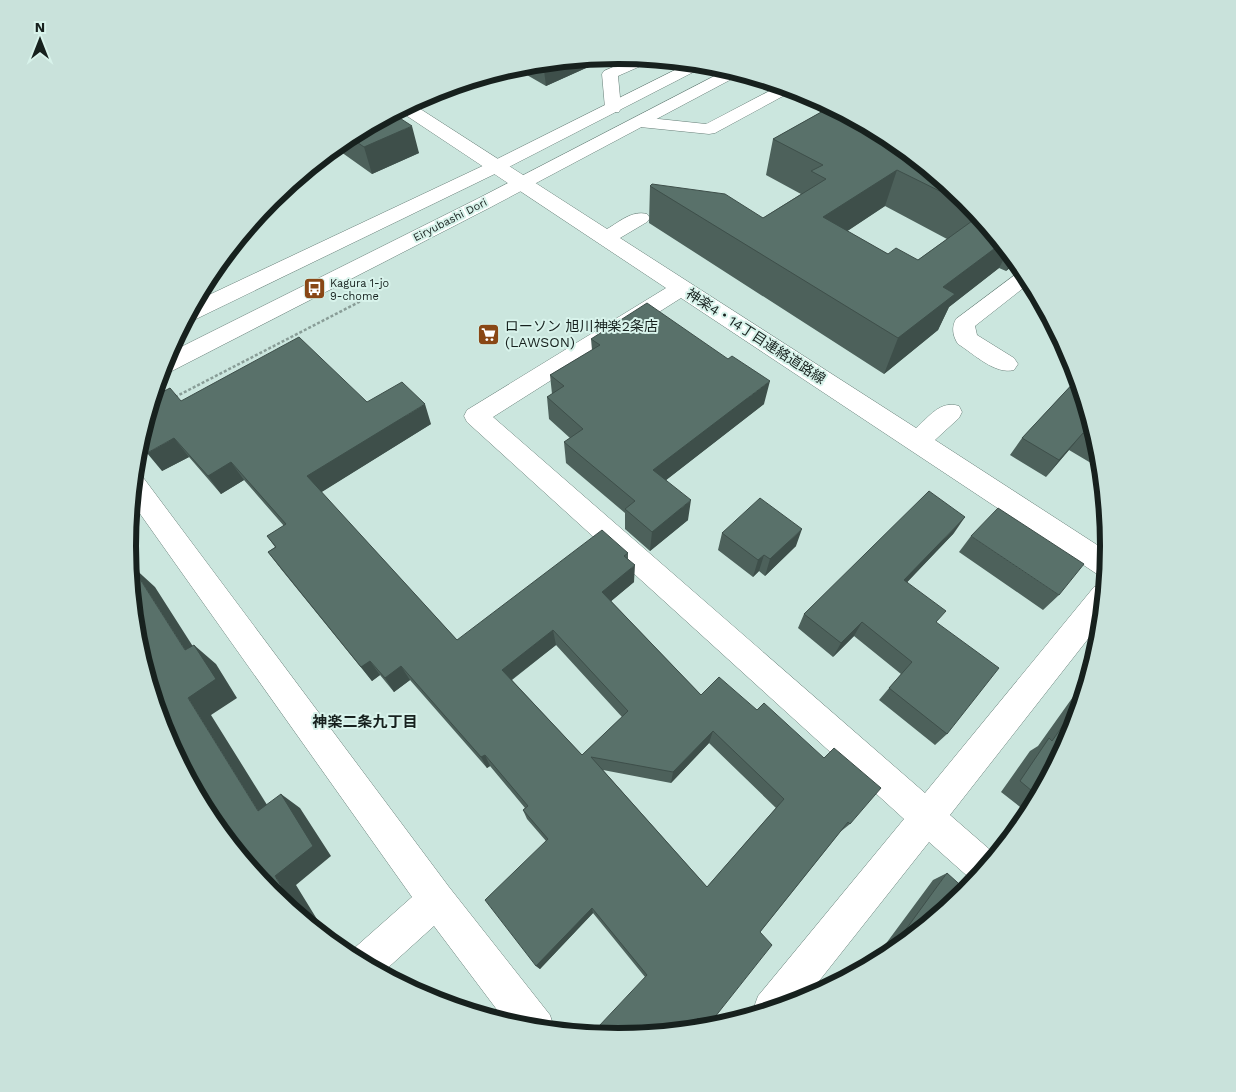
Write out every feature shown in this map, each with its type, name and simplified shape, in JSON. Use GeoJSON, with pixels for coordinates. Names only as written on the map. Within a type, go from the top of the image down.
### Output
{"type":"FeatureCollection","features":[{"type":"Feature","properties":{"kind":"street"},"geometry":{"type":"LineString","coordinates":[[613,108],[610,74],[632,64]]}},
{"type":"Feature","properties":{"kind":"street","name":"Eiryubashi Dori"},"geometry":{"type":"LineString","coordinates":[[198,309],[497,166],[689,69]]}},
{"type":"Feature","properties":{"kind":"street","name":"Eiryubashi Dori"},"geometry":{"type":"LineString","coordinates":[[172,361],[522,183],[726,76]]}},
{"type":"Feature","properties":{"kind":"street"},"geometry":{"type":"LineString","coordinates":[[640,122],[709,129],[780,92]]}},
{"type":"Feature","properties":{"kind":"street","name":"神楽4・14丁目連絡道路線"},"geometry":{"type":"LineString","coordinates":[[411,110],[1100,561]]}},
{"type":"Feature","properties":{"kind":"street"},"geometry":{"type":"LineString","coordinates":[[606,238],[640,218]]}},
{"type":"Feature","properties":{"kind":"street"},"geometry":{"type":"LineString","coordinates":[[1006,364],[966,339],[964,324],[1020,280]]}},
{"type":"Feature","properties":{"kind":"street"},"geometry":{"type":"LineString","coordinates":[[682,288],[476,416],[980,865]]}},
{"type":"Feature","properties":{"kind":"street"},"geometry":{"type":"LineString","coordinates":[[917,442],[950,412]]}},
{"type":"Feature","properties":{"kind":"street"},"geometry":{"type":"LineString","coordinates":[[139,491],[436,900],[529,1020]]}},
{"type":"Feature","properties":{"kind":"street"},"geometry":{"type":"LineString","coordinates":[[780,1001],[1096,606]]}},
{"type":"Feature","properties":{"kind":"street"},"geometry":{"type":"LineString","coordinates":[[369,959],[436,900]]}},
{"type":"Feature","properties":{"kind":"building"},"geometry":{"type":"Polygon","coordinates":[[[825,110],[886,145],[912,163],[949,196],[897,170],[823,217],[888,254],[896,248],[918,260],[973,220],[997,247],[943,287],[955,294],[898,338],[650,186],[652,184],[725,194],[763,218],[826,179],[811,171],[823,165],[773,139],[825,110]]]}},
{"type":"Feature","properties":{"kind":"building"},"geometry":{"type":"Polygon","coordinates":[[[398,117],[412,126],[364,147],[356,141],[398,117]]]}},
{"type":"Feature","properties":{"kind":"building"},"geometry":{"type":"Polygon","coordinates":[[[647,303],[728,359],[732,356],[770,381],[653,470],[691,500],[652,532],[625,509],[635,501],[564,442],[583,429],[547,397],[564,386],[550,375],[600,345],[591,339],[647,303]]]}},
{"type":"Feature","properties":{"kind":"building"},"geometry":{"type":"Polygon","coordinates":[[[299,337],[367,402],[402,382],[425,404],[307,476],[457,640],[602,530],[628,553],[624,556],[635,565],[602,592],[701,695],[719,677],[757,710],[764,703],[824,758],[834,748],[881,788],[850,824],[848,822],[760,932],[772,945],[714,1019],[701,1021],[698,1018],[694,1022],[650,1027],[600,1027],[599,1026],[647,975],[592,908],[536,966],[485,900],[548,839],[523,810],[528,806],[485,755],[481,757],[401,666],[385,678],[370,661],[361,667],[268,552],[276,547],[267,536],[286,524],[231,462],[208,476],[174,438],[147,453],[145,451],[160,393],[170,388],[181,401],[299,337]],[[553,630],[502,670],[582,755],[628,711],[553,630]],[[713,731],[673,772],[591,757],[707,887],[784,799],[713,731]]]}},
{"type":"Feature","properties":{"kind":"building"},"geometry":{"type":"Polygon","coordinates":[[[1072,384],[1087,435],[1083,433],[1059,460],[1022,438],[1072,384]]]}},
{"type":"Feature","properties":{"kind":"building"},"geometry":{"type":"Polygon","coordinates":[[[929,491],[965,517],[904,580],[946,611],[936,622],[999,668],[947,734],[889,688],[912,662],[862,622],[841,643],[804,614],[929,491]]]}},
{"type":"Feature","properties":{"kind":"building"},"geometry":{"type":"Polygon","coordinates":[[[760,498],[802,529],[770,559],[764,555],[758,560],[722,533],[760,498]]]}},
{"type":"Feature","properties":{"kind":"building"},"geometry":{"type":"Polygon","coordinates":[[[998,508],[1084,564],[1059,595],[971,536],[998,508]]]}},
{"type":"Feature","properties":{"kind":"building"},"geometry":{"type":"Polygon","coordinates":[[[137,574],[185,650],[194,645],[216,679],[188,698],[258,811],[281,794],[313,846],[275,876],[288,897],[255,864],[235,840],[200,787],[172,731],[152,671],[145,640],[137,574]]]}},
{"type":"Feature","properties":{"kind":"building"},"geometry":{"type":"Polygon","coordinates":[[[1069,716],[1051,759],[1033,792],[1020,781],[1049,738],[1052,741],[1069,716]]]}},
{"type":"Feature","properties":{"kind":"building"},"geometry":{"type":"Polygon","coordinates":[[[947,873],[961,885],[936,909],[900,937],[947,873]]]}},
{"type":"Feature","properties":{"kind":"place","name":"Kagura 1-jo 9-chome"},"geometry":{"type":"Point","coordinates":[314,289]}},
{"type":"Feature","properties":{"kind":"place","name":"ローソン 旭川神楽2条店 (LAWSON)"},"geometry":{"type":"Point","coordinates":[489,334]}},
{"type":"Feature","properties":{"kind":"district","name":"神楽二条九丁目"},"geometry":{"type":"Point","coordinates":[365,722]}}]}
